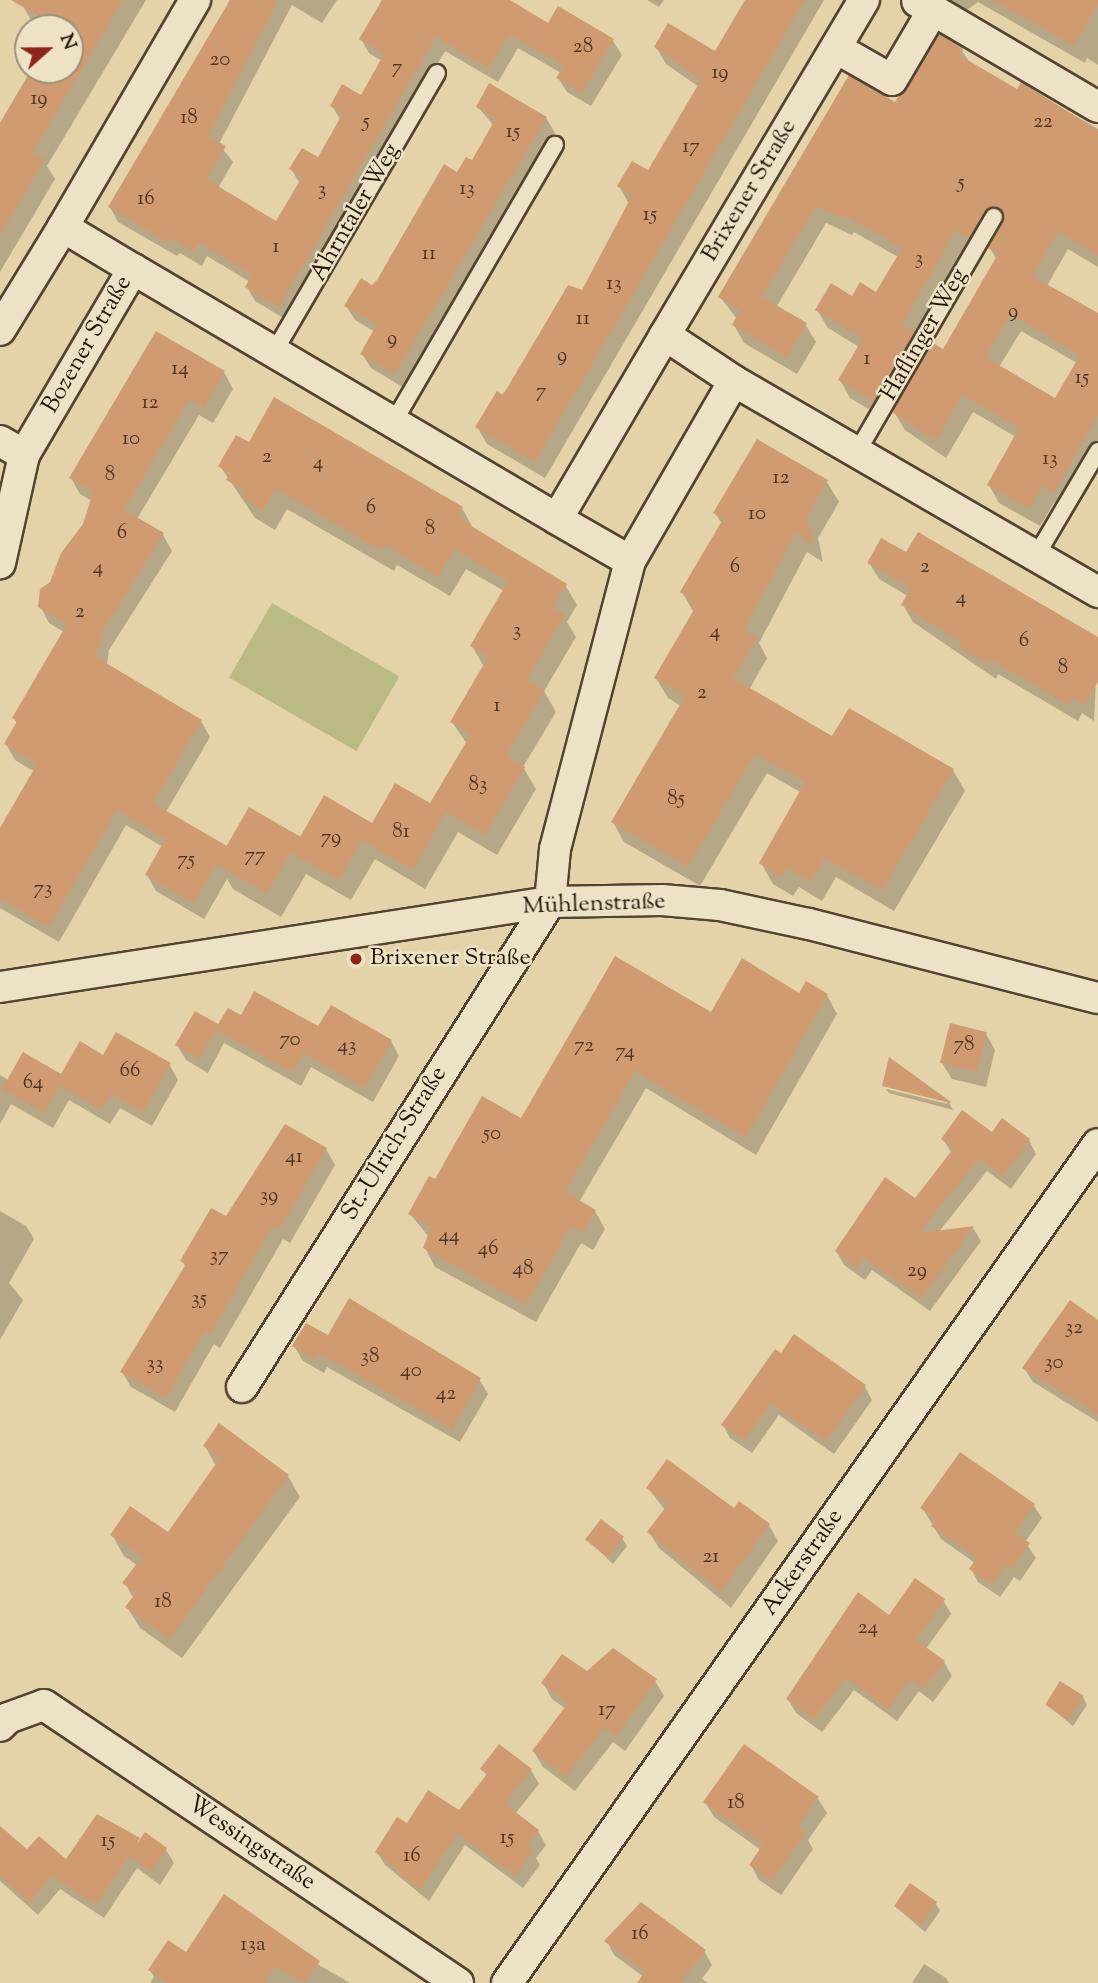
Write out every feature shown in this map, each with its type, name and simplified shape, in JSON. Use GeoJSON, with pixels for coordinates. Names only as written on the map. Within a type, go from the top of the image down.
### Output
{"type":"FeatureCollection","features":[{"type":"Feature","properties":{"kind":"street"},"geometry":{"type":"LineString","coordinates":[[0,330],[195,0]]}},
{"type":"Feature","properties":{"kind":"street","name":"Brixener Straße"},"geometry":{"type":"LineString","coordinates":[[557,519],[864,0]]}},
{"type":"Feature","properties":{"kind":"street"},"geometry":{"type":"LineString","coordinates":[[836,48],[892,80],[925,5],[1098,107]]}},
{"type":"Feature","properties":{"kind":"street","name":"Bozener Straße"},"geometry":{"type":"LineString","coordinates":[[0,562],[12,448],[133,269],[62,227]]}},
{"type":"Feature","properties":{"kind":"street"},"geometry":{"type":"LineString","coordinates":[[133,269],[630,561]]}},
{"type":"Feature","properties":{"kind":"street"},"geometry":{"type":"LineString","coordinates":[[665,335],[734,381],[1098,592]]}},
{"type":"Feature","properties":{"kind":"street"},"geometry":{"type":"LineString","coordinates":[[550,902],[555,849],[630,561],[734,381]]}},
{"type":"Feature","properties":{"kind":"street","name":"Mühlenstraße"},"geometry":{"type":"LineString","coordinates":[[0,986],[550,902],[662,900],[720,905],[922,950],[1098,998]]}},
{"type":"Feature","properties":{"kind":"street","name":"St.-Ulrich-Straße"},"geometry":{"type":"LineString","coordinates":[[242,1387],[550,902]]}},
{"type":"Feature","properties":{"kind":"street","name":"Ackerstraße"},"geometry":{"type":"LineString","coordinates":[[507,1983],[1098,1144]]}},
{"type":"Feature","properties":{"kind":"street","name":"Wessingstraße"},"geometry":{"type":"LineString","coordinates":[[0,1726],[8,1718],[44,1705],[458,1983]]}},
{"type":"Feature","properties":{"kind":"lane","name":"Ahrntaler Weg"},"geometry":{"type":"LineString","coordinates":[[274,352],[437,74]]}},
{"type":"Feature","properties":{"kind":"lane"},"geometry":{"type":"LineString","coordinates":[[393,423],[555,145]]}},
{"type":"Feature","properties":{"kind":"lane","name":"Haflinger Weg"},"geometry":{"type":"LineString","coordinates":[[857,452],[993,217]]}},
{"type":"Feature","properties":{"kind":"lane"},"geometry":{"type":"LineString","coordinates":[[1036,556],[1098,451]]}},
{"type":"Feature","properties":{"kind":"green space"},"geometry":{"type":"Polygon","coordinates":[[[272,603],[399,676],[356,751],[229,677],[272,603]]]}},
{"type":"Feature","properties":{"kind":"building"},"geometry":{"type":"Polygon","coordinates":[[[11,0],[123,0],[84,66],[84,14],[35,14],[11,0]]]}},
{"type":"Feature","properties":{"kind":"building"},"geometry":{"type":"Polygon","coordinates":[[[230,0],[278,0],[208,136],[226,146],[206,179],[276,221],[302,177],[289,169],[302,148],[318,157],[343,113],[330,106],[342,84],[361,95],[384,54],[359,39],[382,0],[510,0],[548,23],[558,6],[614,39],[582,93],[556,78],[564,66],[509,34],[489,68],[436,37],[279,307],[245,287],[252,275],[199,243],[193,252],[171,239],[169,243],[108,207],[230,0]]]}},
{"type":"Feature","properties":{"kind":"building"},"geometry":{"type":"Polygon","coordinates":[[[745,0],[805,0],[535,462],[475,427],[497,391],[503,395],[568,285],[582,290],[629,201],[630,193],[617,186],[632,161],[648,170],[701,80],[654,47],[668,23],[715,51],[745,0]]]}},
{"type":"Feature","properties":{"kind":"building"},"geometry":{"type":"Polygon","coordinates":[[[992,0],[1098,0],[1098,4],[1074,46],[992,0]]]}},
{"type":"Feature","properties":{"kind":"building"},"geometry":{"type":"Polygon","coordinates":[[[939,34],[963,48],[959,55],[1017,89],[1021,82],[1098,131],[1098,256],[1058,232],[1032,276],[1098,313],[1098,415],[1054,492],[1043,486],[1029,509],[987,485],[1019,428],[963,395],[936,441],[892,412],[933,343],[943,349],[998,254],[988,248],[1003,222],[1000,208],[988,208],[970,238],[956,230],[902,325],[915,332],[874,402],[838,380],[863,338],[815,310],[831,283],[852,296],[860,282],[876,292],[902,248],[844,215],[842,218],[816,206],[762,297],[807,323],[787,357],[732,325],[740,310],[718,297],[849,75],[895,102],[939,34]],[[1010,314],[985,357],[1055,398],[1080,355],[1010,314]]]}},
{"type":"Feature","properties":{"kind":"building"},"geometry":{"type":"Polygon","coordinates":[[[489,83],[547,117],[395,374],[360,354],[377,324],[344,306],[361,278],[372,285],[377,280],[444,164],[457,172],[466,157],[472,160],[496,118],[476,107],[489,83]]]}},
{"type":"Feature","properties":{"kind":"building"},"geometry":{"type":"Polygon","coordinates":[[[23,84],[73,84],[33,152],[45,159],[0,236],[0,123],[23,84]]]}},
{"type":"Feature","properties":{"kind":"building"},"geometry":{"type":"Polygon","coordinates":[[[156,331],[225,371],[204,408],[189,400],[124,510],[164,533],[100,635],[104,638],[94,656],[202,720],[153,803],[227,846],[194,903],[145,875],[165,839],[117,810],[49,927],[0,899],[0,828],[37,764],[4,744],[17,721],[12,718],[67,624],[38,607],[40,589],[50,582],[61,553],[83,524],[93,492],[69,478],[156,331]]]}},
{"type":"Feature","properties":{"kind":"building"},"geometry":{"type":"Polygon","coordinates":[[[274,397],[463,507],[458,515],[468,524],[567,584],[552,607],[565,615],[527,680],[545,690],[506,756],[525,767],[485,835],[446,812],[413,870],[362,840],[339,880],[291,853],[324,795],[372,823],[395,783],[430,803],[471,734],[450,722],[488,657],[470,646],[508,581],[454,549],[438,577],[385,545],[382,551],[275,489],[263,511],[241,497],[245,490],[226,480],[230,473],[218,466],[236,435],[249,442],[274,397]]]}},
{"type":"Feature","properties":{"kind":"building"},"geometry":{"type":"Polygon","coordinates":[[[757,439],[828,480],[807,517],[813,544],[796,533],[744,629],[757,637],[733,678],[832,736],[849,708],[954,769],[882,891],[824,858],[811,882],[787,868],[781,877],[759,863],[805,782],[755,754],[688,867],[611,822],[685,696],[654,678],[695,608],[689,604],[692,599],[680,592],[723,519],[713,513],[757,439]]]}},
{"type":"Feature","properties":{"kind":"building"},"geometry":{"type":"Polygon","coordinates":[[[918,532],[1098,637],[1098,682],[1084,705],[1073,698],[1068,705],[988,658],[986,663],[958,647],[961,642],[901,605],[911,588],[867,563],[881,538],[906,552],[918,532]]]}},
{"type":"Feature","properties":{"kind":"building"},"geometry":{"type":"Polygon","coordinates":[[[249,807],[300,836],[267,894],[216,864],[249,807]]]}},
{"type":"Feature","properties":{"kind":"building"},"geometry":{"type":"Polygon","coordinates":[[[615,956],[711,1012],[742,958],[799,993],[806,981],[828,994],[746,1138],[635,1071],[565,1192],[596,1210],[583,1233],[571,1226],[526,1305],[423,1248],[431,1227],[408,1214],[429,1176],[435,1179],[482,1096],[521,1118],[615,956]]]}},
{"type":"Feature","properties":{"kind":"building"},"geometry":{"type":"Polygon","coordinates":[[[254,991],[318,1026],[331,1005],[392,1040],[364,1088],[303,1053],[292,1072],[216,1030],[199,1059],[175,1045],[195,1011],[218,1024],[228,1008],[241,1015],[254,991]]]}},
{"type":"Feature","properties":{"kind":"building"},"geometry":{"type":"Polygon","coordinates":[[[950,1023],[987,1032],[977,1072],[940,1063],[950,1023]]]}},
{"type":"Feature","properties":{"kind":"building"},"geometry":{"type":"Polygon","coordinates":[[[116,1032],[171,1063],[143,1112],[111,1094],[101,1110],[60,1086],[44,1113],[2,1089],[23,1052],[61,1074],[80,1041],[103,1055],[116,1032]]]}},
{"type":"Feature","properties":{"kind":"building"},"geometry":{"type":"Polygon","coordinates":[[[889,1057],[951,1102],[882,1086],[889,1057]]]}},
{"type":"Feature","properties":{"kind":"building"},"geometry":{"type":"Polygon","coordinates":[[[962,1110],[992,1132],[1002,1118],[1030,1139],[1003,1177],[979,1159],[919,1233],[974,1226],[922,1299],[864,1258],[857,1268],[835,1251],[885,1177],[915,1198],[954,1148],[941,1139],[962,1110]]]}},
{"type":"Feature","properties":{"kind":"building"},"geometry":{"type":"Polygon","coordinates":[[[285,1124],[327,1148],[280,1229],[273,1225],[211,1333],[205,1330],[166,1398],[120,1372],[186,1264],[180,1261],[211,1208],[226,1216],[285,1124]]]}},
{"type":"Feature","properties":{"kind":"building"},"geometry":{"type":"Polygon","coordinates":[[[349,1298],[481,1378],[452,1429],[319,1353],[315,1360],[292,1346],[306,1323],[328,1335],[349,1298]]]}},
{"type":"Feature","properties":{"kind":"building"},"geometry":{"type":"Polygon","coordinates":[[[1070,1300],[1098,1320],[1098,1414],[1022,1368],[1070,1300]]]}},
{"type":"Feature","properties":{"kind":"building"},"geometry":{"type":"Polygon","coordinates":[[[794,1334],[866,1385],[826,1442],[771,1403],[744,1441],[721,1425],[775,1349],[781,1353],[794,1334]]]}},
{"type":"Feature","properties":{"kind":"building"},"geometry":{"type":"Polygon","coordinates":[[[219,1423],[289,1475],[170,1639],[125,1607],[136,1593],[122,1583],[142,1557],[110,1535],[130,1506],[168,1532],[220,1458],[203,1446],[219,1423]]]}},
{"type":"Feature","properties":{"kind":"building"},"geometry":{"type":"Polygon","coordinates":[[[960,1452],[1035,1504],[1015,1533],[1030,1543],[1012,1569],[1006,1565],[992,1585],[969,1569],[977,1558],[931,1526],[936,1519],[920,1508],[960,1452]]]}},
{"type":"Feature","properties":{"kind":"building"},"geometry":{"type":"Polygon","coordinates":[[[667,1459],[734,1508],[739,1501],[770,1524],[721,1592],[647,1532],[668,1504],[646,1488],[667,1459]]]}},
{"type":"Feature","properties":{"kind":"building"},"geometry":{"type":"Polygon","coordinates":[[[601,1519],[624,1537],[608,1557],[585,1539],[601,1519]]]}},
{"type":"Feature","properties":{"kind":"building"},"geometry":{"type":"Polygon","coordinates":[[[915,1578],[945,1599],[916,1640],[945,1661],[924,1689],[910,1679],[889,1709],[846,1678],[814,1719],[786,1699],[858,1592],[889,1615],[915,1578]]]}},
{"type":"Feature","properties":{"kind":"building"},"geometry":{"type":"Polygon","coordinates":[[[613,1648],[657,1679],[616,1737],[604,1728],[566,1777],[532,1751],[568,1703],[541,1683],[562,1654],[587,1671],[613,1648]]]}},
{"type":"Feature","properties":{"kind":"building"},"geometry":{"type":"Polygon","coordinates":[[[1060,1681],[1084,1696],[1069,1720],[1045,1705],[1060,1681]]]}},
{"type":"Feature","properties":{"kind":"building"},"geometry":{"type":"Polygon","coordinates":[[[499,1744],[532,1769],[505,1804],[539,1830],[528,1846],[534,1851],[515,1876],[457,1833],[421,1889],[399,1875],[401,1872],[375,1852],[397,1817],[407,1823],[428,1790],[459,1810],[487,1774],[480,1769],[499,1744]]]}},
{"type":"Feature","properties":{"kind":"building"},"geometry":{"type":"Polygon","coordinates":[[[744,1744],[819,1797],[798,1827],[806,1833],[772,1881],[749,1865],[763,1844],[703,1802],[744,1744]]]}},
{"type":"Feature","properties":{"kind":"building"},"geometry":{"type":"Polygon","coordinates":[[[97,1814],[140,1838],[132,1851],[145,1832],[167,1848],[152,1872],[129,1856],[96,1905],[52,1876],[30,1902],[0,1876],[0,1826],[27,1849],[39,1836],[66,1859],[97,1814]]]}},
{"type":"Feature","properties":{"kind":"building"},"geometry":{"type":"Polygon","coordinates":[[[910,1883],[937,1902],[921,1925],[894,1906],[910,1883]]]}},
{"type":"Feature","properties":{"kind":"building"},"geometry":{"type":"Polygon","coordinates":[[[224,1894],[320,1961],[305,1983],[275,1967],[265,1983],[167,1983],[148,1970],[168,1940],[186,1952],[224,1894]]]}},
{"type":"Feature","properties":{"kind":"building"},"geometry":{"type":"Polygon","coordinates":[[[641,1902],[706,1950],[680,1983],[637,1983],[645,1971],[604,1941],[641,1902]]]}},
{"type":"Feature","properties":{"kind":"place","name":"Brixener Straße"},"geometry":{"type":"Point","coordinates":[356,959]}}]}
